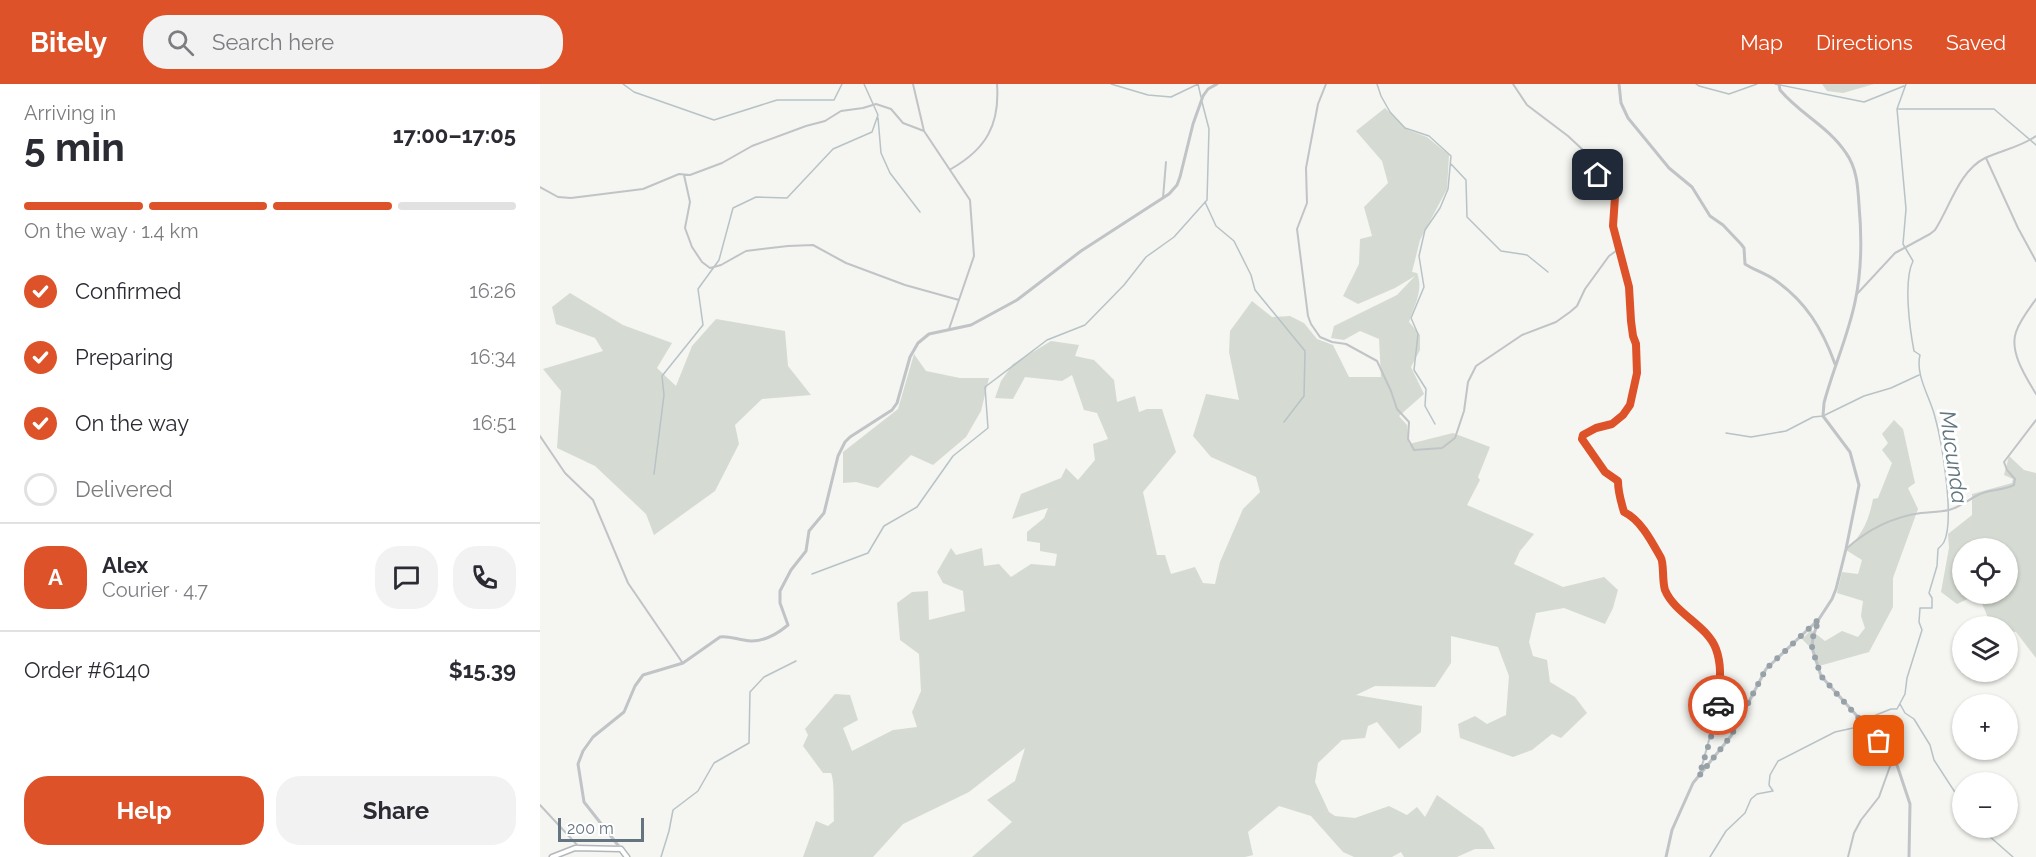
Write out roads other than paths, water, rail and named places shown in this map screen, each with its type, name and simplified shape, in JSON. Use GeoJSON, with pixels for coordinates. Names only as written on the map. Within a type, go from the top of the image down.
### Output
{"type":"FeatureCollection","features":[{"type":"Feature","properties":{"kind":"main road"},"geometry":{"type":"LineString","coordinates":[[552,857],[571,849],[580,848],[621,849],[627,857]]}},
{"type":"Feature","properties":{"kind":"street"},"geometry":{"type":"LineString","coordinates":[[913,84],[924,131],[967,194],[971,208],[974,256],[949,329]]}},
{"type":"Feature","properties":{"kind":"street"},"geometry":{"type":"LineString","coordinates":[[951,169],[975,154],[991,130],[997,104],[997,84]]}},
{"type":"Feature","properties":{"kind":"street"},"geometry":{"type":"LineString","coordinates":[[621,849],[584,802],[579,777],[580,757],[593,737],[624,712],[635,687],[644,675],[682,663],[720,637],[727,636],[745,641],[764,640],[788,625],[780,603],[780,591],[791,570],[806,551],[809,531],[825,513],[836,462],[845,442],[892,410],[897,403],[910,357],[918,343],[929,334],[976,323],[1017,300],[1081,251],[1163,199],[1173,190],[1180,177],[1193,124],[1203,96],[1208,89],[1217,84]]}},
{"type":"Feature","properties":{"kind":"street"},"geometry":{"type":"LineString","coordinates":[[1326,84],[1318,104],[1306,168],[1306,203],[1297,229],[1308,316],[1320,338],[1346,344],[1377,361],[1397,409],[1409,422],[1408,439],[1414,450],[1442,448],[1455,438],[1464,411],[1468,382],[1476,366],[1522,335],[1556,322],[1570,312],[1577,306],[1609,256],[1620,248]]}},
{"type":"Feature","properties":{"kind":"street"},"geometry":{"type":"LineString","coordinates":[[1513,84],[1527,105],[1568,136],[1582,150],[1588,166],[1614,193],[1613,226],[1629,287],[1631,321],[1636,344],[1635,386],[1630,405],[1623,415],[1612,424],[1596,428],[1582,437],[1605,472],[1618,481],[1617,492],[1624,512],[1637,520],[1661,557],[1666,591],[1716,648],[1720,670],[1717,711],[1699,776]]}},
{"type":"Feature","properties":{"kind":"street"},"geometry":{"type":"LineString","coordinates":[[1619,84],[1621,103],[1628,118],[1669,168],[1692,187],[1710,216],[1723,225],[1741,244],[1744,248],[1745,264],[1773,279],[1799,298],[1822,331],[1835,365]]}},
{"type":"Feature","properties":{"kind":"street"},"geometry":{"type":"LineString","coordinates":[[1666,857],[1672,830],[1687,795],[1731,736],[1766,669],[1819,619],[1832,599],[1846,549],[1859,485],[1850,452],[1823,416],[1824,403],[1856,296],[1861,244],[1858,187],[1852,162],[1847,153],[1830,132],[1783,94],[1779,84]]}},
{"type":"Feature","properties":{"kind":"street"},"geometry":{"type":"LineString","coordinates":[[540,187],[558,197],[636,191],[654,186],[679,174],[690,175],[722,163],[753,146],[825,121],[841,111],[876,104],[887,106],[903,123],[924,131]]}},
{"type":"Feature","properties":{"kind":"street"},"geometry":{"type":"LineString","coordinates":[[1856,296],[1895,253],[1935,230],[1968,174],[1986,158],[2021,146],[2036,136]]}},
{"type":"Feature","properties":{"kind":"street"},"geometry":{"type":"LineString","coordinates":[[1986,158],[2036,261]]}},
{"type":"Feature","properties":{"kind":"street"},"geometry":{"type":"LineString","coordinates":[[1163,199],[1166,162]]}},
{"type":"Feature","properties":{"kind":"street"},"geometry":{"type":"LineString","coordinates":[[684,174],[690,202],[685,228],[692,247],[702,262],[710,268],[721,265],[746,251],[813,245],[846,263],[905,285],[959,300]]}},
{"type":"Feature","properties":{"kind":"street"},"geometry":{"type":"LineString","coordinates":[[2036,299],[2020,322],[2014,340],[2023,371],[2036,394]]}},
{"type":"Feature","properties":{"kind":"street"},"geometry":{"type":"LineString","coordinates":[[1846,549],[1864,534],[1892,520],[1919,513],[1947,510],[1966,503],[1978,495],[2014,485],[2015,479],[2007,470],[2004,462],[2036,420]]}},
{"type":"Feature","properties":{"kind":"street"},"geometry":{"type":"LineString","coordinates":[[540,436],[565,473],[594,500],[628,583],[682,663]]}},
{"type":"Feature","properties":{"kind":"street"},"geometry":{"type":"LineString","coordinates":[[1819,619],[1812,648],[1821,676],[1893,758],[1910,804],[1909,857]]}},
{"type":"Feature","properties":{"kind":"street"},"geometry":{"type":"LineString","coordinates":[[1848,857],[1854,833],[1861,820],[1880,797],[1893,758]]}},
{"type":"Feature","properties":{"kind":"street"},"geometry":{"type":"LineString","coordinates":[[540,805],[580,848]]}},
{"type":"Feature","properties":{"kind":"waterway"},"geometry":{"type":"LineString","coordinates":[[623,84],[634,92],[714,120],[777,100],[834,100],[842,84]]}},
{"type":"Feature","properties":{"kind":"waterway"},"geometry":{"type":"LineString","coordinates":[[654,474],[664,395],[662,376],[703,325],[698,289],[719,260],[733,208],[756,197],[787,198],[833,149],[872,132],[878,115],[864,84]]}},
{"type":"Feature","properties":{"kind":"waterway"},"geometry":{"type":"LineString","coordinates":[[1111,84],[1148,95],[1171,97],[1198,84]]}},
{"type":"Feature","properties":{"kind":"waterway"},"geometry":{"type":"LineString","coordinates":[[1198,84],[1201,97]]}},
{"type":"Feature","properties":{"kind":"waterway"},"geometry":{"type":"LineString","coordinates":[[1377,84],[1390,112],[1405,128],[1429,136],[1451,156],[1448,189],[1440,208],[1425,230],[1419,256],[1424,287],[1411,318],[1418,334],[1414,370],[1426,389],[1425,406],[1435,424]]}},
{"type":"Feature","properties":{"kind":"waterway"},"geometry":{"type":"LineString","coordinates":[[1696,84],[1729,94],[1757,84]]}},
{"type":"Feature","properties":{"kind":"waterway"},"geometry":{"type":"LineString","coordinates":[[1775,84],[1864,102],[1904,86]]}},
{"type":"Feature","properties":{"kind":"waterway","name":"Mucunda"},"geometry":{"type":"LineString","coordinates":[[1710,857],[1726,831],[1745,813],[1751,799],[1757,794],[1773,791],[1769,785],[1770,775],[1778,761],[1835,732],[1853,728],[1876,715],[1897,709],[1905,694],[1907,678],[1922,630],[1919,622],[1920,608],[1932,608],[1932,598],[1929,593],[1937,566],[1938,549],[1944,542],[1947,531],[1948,499],[1938,429],[1921,378],[1920,355],[1914,351],[1909,319],[1908,281],[1913,261],[1903,244],[1906,209],[1897,109],[1906,84]]}},
{"type":"Feature","properties":{"kind":"waterway"},"geometry":{"type":"LineString","coordinates":[[812,574],[868,553],[884,526],[917,507],[953,456],[988,428],[985,387],[1047,340],[1085,325],[1124,285],[1146,257],[1174,237],[1207,200],[1209,129],[1202,102]]}},
{"type":"Feature","properties":{"kind":"waterway"},"geometry":{"type":"LineString","coordinates":[[1897,109],[1994,109],[2036,145]]}},
{"type":"Feature","properties":{"kind":"waterway"},"geometry":{"type":"LineString","coordinates":[[878,118],[881,153],[890,173],[920,212]]}},
{"type":"Feature","properties":{"kind":"waterway"},"geometry":{"type":"LineString","coordinates":[[1451,164],[1466,180],[1467,217],[1501,251],[1527,255],[1548,272]]}},
{"type":"Feature","properties":{"kind":"waterway"},"geometry":{"type":"LineString","coordinates":[[1205,202],[1216,226],[1234,241],[1251,275],[1255,290],[1305,351],[1304,396],[1284,422]]}},
{"type":"Feature","properties":{"kind":"waterway"},"geometry":{"type":"LineString","coordinates":[[1726,433],[1751,437],[1786,431],[1813,417],[1823,416],[1864,396],[1891,388],[1919,375]]}},
{"type":"Feature","properties":{"kind":"waterway"},"geometry":{"type":"LineString","coordinates":[[661,857],[673,810],[698,791],[714,763],[749,743],[750,692],[764,677],[796,661]]}},
{"type":"Feature","properties":{"kind":"waterway"},"geometry":{"type":"LineString","coordinates":[[1900,704],[1905,713],[1914,719],[1930,745],[1934,760],[1952,788]]}},
{"type":"Feature","properties":{"kind":"waterway"},"geometry":{"type":"LineString","coordinates":[[1991,838],[2013,857]]}}]}
